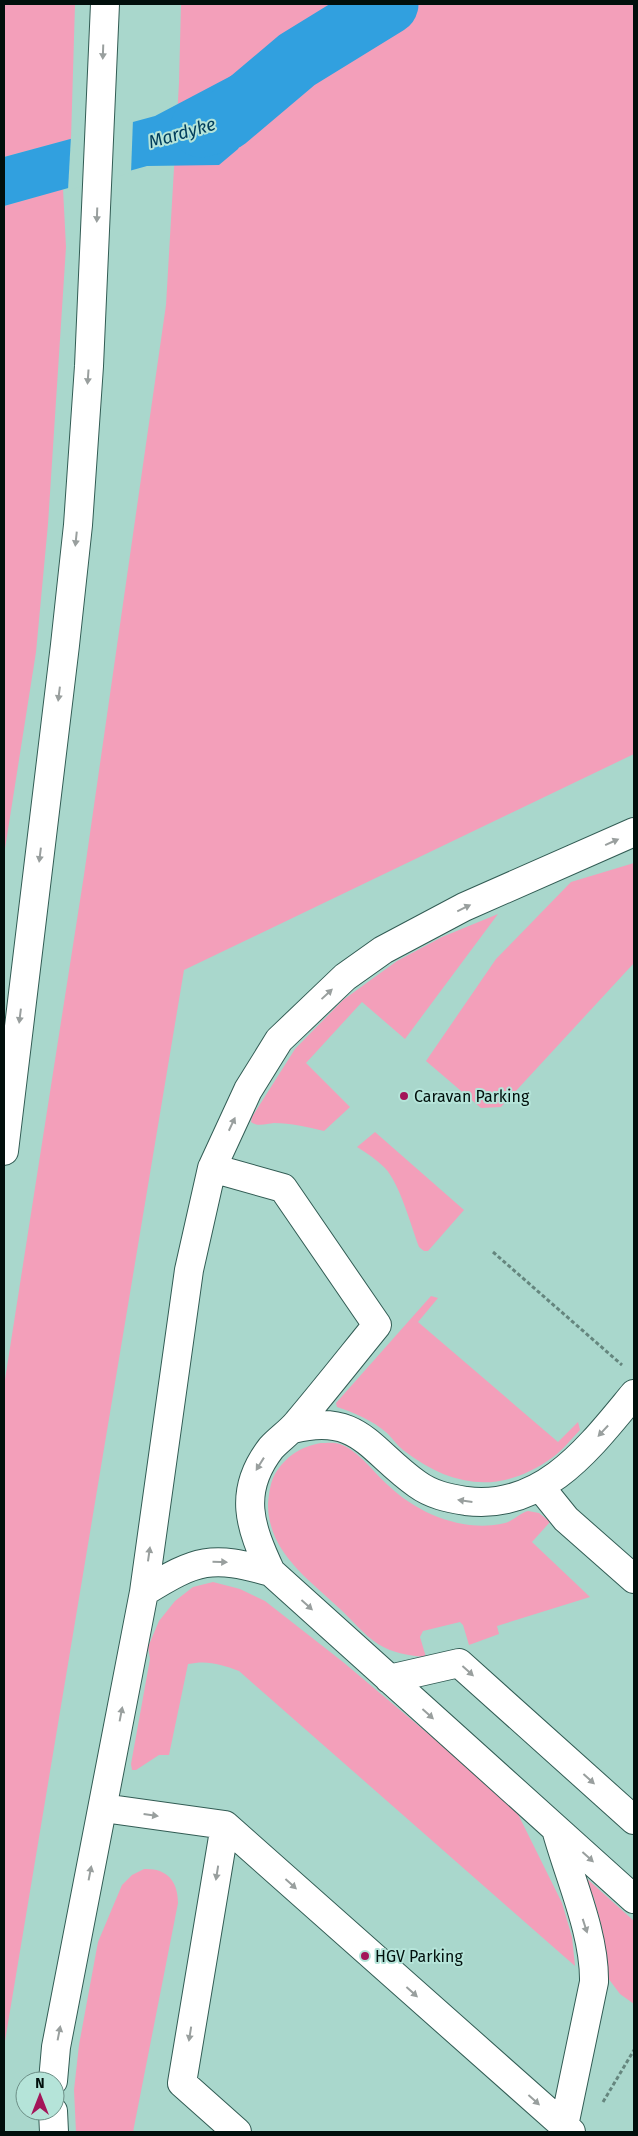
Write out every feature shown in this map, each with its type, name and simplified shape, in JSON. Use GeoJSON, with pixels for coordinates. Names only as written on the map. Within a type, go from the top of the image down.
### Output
{"type":"FeatureCollection","features":[{"type":"Feature","properties":{"kind":"main road"},"geometry":{"type":"LineString","coordinates":[[5,1141],[78,525],[89,366],[105,4]]}},
{"type":"Feature","properties":{"kind":"main road"},"geometry":{"type":"LineString","coordinates":[[54,2071],[56,2046],[144,1592],[188,1270],[212,1168],[248,1090],[279,1040],[345,977],[383,950],[464,907],[634,832]]}},
{"type":"Feature","properties":{"kind":"main road"},"geometry":{"type":"LineString","coordinates":[[212,1168],[283,1188],[377,1325],[293,1429],[272,1446],[256,1470],[249,1502],[254,1535],[271,1572],[634,1900]]}},
{"type":"Feature","properties":{"kind":"main road"},"geometry":{"type":"LineString","coordinates":[[293,1429],[313,1424],[336,1425],[359,1433],[417,1484],[442,1498],[485,1503],[510,1499],[541,1488],[581,1454],[604,1430],[630,1382]]}},
{"type":"Feature","properties":{"kind":"main road"},"geometry":{"type":"LineString","coordinates":[[541,1488],[566,1519],[634,1580]]}},
{"type":"Feature","properties":{"kind":"main road"},"geometry":{"type":"LineString","coordinates":[[144,1592],[184,1569],[209,1561],[236,1562],[271,1572]]}},
{"type":"Feature","properties":{"kind":"main road"},"geometry":{"type":"LineString","coordinates":[[389,1679],[459,1663],[634,1820]]}},
{"type":"Feature","properties":{"kind":"main road"},"geometry":{"type":"LineString","coordinates":[[103,1808],[225,1825],[567,2129]]}},
{"type":"Feature","properties":{"kind":"main road"},"geometry":{"type":"LineString","coordinates":[[225,1825],[182,2083],[237,2132]]}},
{"type":"Feature","properties":{"kind":"main road"},"geometry":{"type":"LineString","coordinates":[[556,1829],[589,1939],[594,1967],[594,1982],[567,2129]]}},
{"type":"Feature","properties":{"kind":"path"},"geometry":{"type":"LineString","coordinates":[[493,1252],[630,1382]]}},
{"type":"Feature","properties":{"kind":"path"},"geometry":{"type":"LineString","coordinates":[[600,2108],[634,2050]]}},
{"type":"Feature","properties":{"kind":"shaded area"},"geometry":{"type":"Polygon","coordinates":[[[4,4],[75,4],[71,139],[4,157],[4,4]]]}},
{"type":"Feature","properties":{"kind":"shaded area"},"geometry":{"type":"Polygon","coordinates":[[[181,4],[634,4],[634,754],[184,970],[4,2047],[4,1386],[84,875],[166,305],[179,83],[181,4]]]}},
{"type":"Feature","properties":{"kind":"shaded area"},"geometry":{"type":"Polygon","coordinates":[[[63,189],[66,247],[48,524],[36,652],[4,855],[4,206],[63,189]]]}},
{"type":"Feature","properties":{"kind":"shaded area"},"geometry":{"type":"Polygon","coordinates":[[[634,863],[634,963],[501,1107],[481,1108],[426,1061],[496,959],[571,882],[634,863]]]}},
{"type":"Feature","properties":{"kind":"shaded area"},"geometry":{"type":"Polygon","coordinates":[[[498,914],[405,1039],[362,1002],[306,1063],[350,1107],[324,1131],[287,1124],[259,1125],[251,1122],[252,1117],[295,1049],[343,1000],[397,961],[442,937],[498,914]]]}},
{"type":"Feature","properties":{"kind":"shaded area"},"geometry":{"type":"Polygon","coordinates":[[[375,1132],[464,1210],[428,1251],[424,1251],[419,1247],[405,1206],[390,1175],[379,1162],[357,1147],[375,1132]]]}},
{"type":"Feature","properties":{"kind":"shaded area"},"geometry":{"type":"Polygon","coordinates":[[[431,1296],[438,1298],[418,1322],[558,1442],[578,1422],[580,1430],[557,1454],[534,1469],[496,1482],[458,1479],[421,1463],[403,1450],[387,1433],[375,1424],[357,1414],[337,1407],[336,1403],[431,1296]]]}},
{"type":"Feature","properties":{"kind":"shaded area"},"geometry":{"type":"Polygon","coordinates":[[[321,1443],[338,1443],[347,1447],[401,1496],[428,1513],[443,1519],[458,1523],[490,1525],[508,1522],[528,1511],[539,1513],[550,1522],[532,1542],[590,1597],[497,1626],[499,1634],[469,1645],[463,1625],[460,1622],[423,1631],[420,1637],[426,1657],[401,1654],[378,1644],[302,1574],[282,1550],[270,1521],[268,1504],[275,1474],[294,1453],[321,1443]]]}},
{"type":"Feature","properties":{"kind":"shaded area"},"geometry":{"type":"Polygon","coordinates":[[[213,1582],[240,1589],[265,1601],[343,1662],[514,1806],[562,1903],[572,1937],[575,1966],[239,1671],[214,1663],[188,1664],[169,1755],[159,1755],[136,1770],[132,1770],[131,1764],[150,1659],[148,1647],[159,1621],[175,1601],[193,1587],[213,1582]]]}},
{"type":"Feature","properties":{"kind":"shaded area"},"geometry":{"type":"Polygon","coordinates":[[[144,1869],[159,1871],[170,1877],[176,1888],[178,1903],[133,2132],[76,2132],[74,2090],[79,2045],[98,1942],[122,1885],[132,1875],[144,1869]]]}},
{"type":"Feature","properties":{"kind":"shaded area"},"geometry":{"type":"Polygon","coordinates":[[[584,1876],[634,1921],[634,2004],[620,1994],[608,1978],[603,1932],[594,1898],[584,1876]]]}},
{"type":"Feature","properties":{"kind":"water"},"geometry":{"type":"Polygon","coordinates":[[[265,58],[274,104],[247,133],[238,149],[219,165],[147,166],[4,206],[4,157],[155,116],[265,58]]]}},
{"type":"Feature","properties":{"kind":"pier"},"geometry":{"type":"Polygon","coordinates":[[[133,119],[131,173],[68,190],[71,136],[133,119]]]}},
{"type":"Feature","properties":{"kind":"waterway","name":"Mardyke"},"geometry":{"type":"LineString","coordinates":[[201,127],[226,120],[297,60],[388,4]]}},
{"type":"Feature","properties":{"kind":"place","name":"Caravan Parking"},"geometry":{"type":"Point","coordinates":[404,1096]}},
{"type":"Feature","properties":{"kind":"place","name":"HGV Parking"},"geometry":{"type":"Point","coordinates":[365,1956]}}]}
